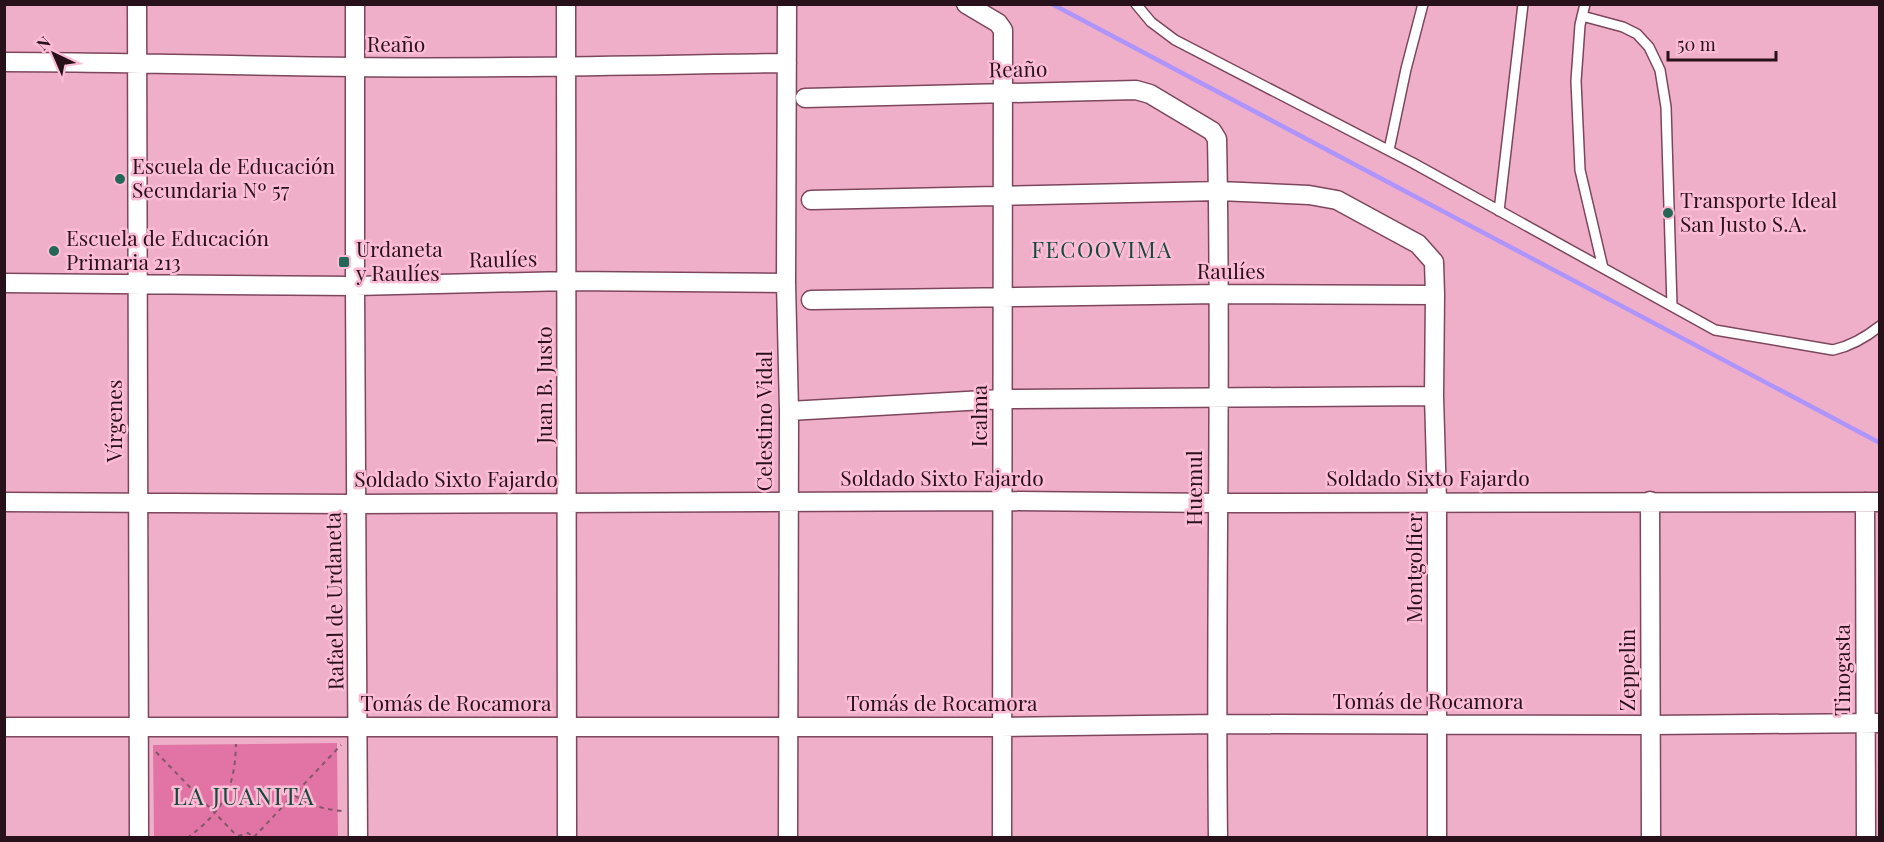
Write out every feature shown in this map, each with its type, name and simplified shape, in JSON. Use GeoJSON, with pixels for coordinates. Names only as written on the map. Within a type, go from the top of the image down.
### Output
{"type":"FeatureCollection","features":[{"type":"Feature","properties":{"kind":"street","name":"Vírgenes"},"geometry":{"type":"LineString","coordinates":[[137,4],[138,837]]}},
{"type":"Feature","properties":{"kind":"street","name":"Rafael de Urdaneta"},"geometry":{"type":"LineString","coordinates":[[355,4],[358,837]]}},
{"type":"Feature","properties":{"kind":"street","name":"Juan B. Justo"},"geometry":{"type":"LineString","coordinates":[[566,4],[567,837]]}},
{"type":"Feature","properties":{"kind":"street","name":"Celestino Vidal"},"geometry":{"type":"LineString","coordinates":[[787,4],[788,837]]}},
{"type":"Feature","properties":{"kind":"street","name":"Icalma"},"geometry":{"type":"LineString","coordinates":[[966,4],[998,23],[1003,30],[1002,837]]}},
{"type":"Feature","properties":{"kind":"street","name":"Reaño"},"geometry":{"type":"LineString","coordinates":[[4,62],[138,62],[355,67],[566,67],[787,63]]}},
{"type":"Feature","properties":{"kind":"street","name":"Reaño"},"geometry":{"type":"LineString","coordinates":[[804,98],[1136,90],[1150,94],[1212,131],[1217,139]]}},
{"type":"Feature","properties":{"kind":"street","name":"Huemul"},"geometry":{"type":"LineString","coordinates":[[1217,139],[1218,837]]}},
{"type":"Feature","properties":{"kind":"street"},"geometry":{"type":"LineString","coordinates":[[811,200],[1218,191]]}},
{"type":"Feature","properties":{"kind":"street","name":"Montgolfier"},"geometry":{"type":"LineString","coordinates":[[1218,191],[1309,195],[1337,201],[1418,244],[1434,262],[1437,837]]}},
{"type":"Feature","properties":{"kind":"street","name":"Raulíes"},"geometry":{"type":"LineString","coordinates":[[4,284],[355,286],[568,282],[786,283]]}},
{"type":"Feature","properties":{"kind":"street","name":"Raulíes"},"geometry":{"type":"LineString","coordinates":[[811,300],[1219,294],[1435,295]]}},
{"type":"Feature","properties":{"kind":"street"},"geometry":{"type":"LineString","coordinates":[[789,411],[1002,399],[1434,396]]}},
{"type":"Feature","properties":{"kind":"street","name":"Soldado Sixto Fajardo"},"geometry":{"type":"LineString","coordinates":[[4,502],[356,504],[1003,501],[1872,502]]}},
{"type":"Feature","properties":{"kind":"street","name":"Zeppelin"},"geometry":{"type":"LineString","coordinates":[[1650,501],[1651,837]]}},
{"type":"Feature","properties":{"kind":"street","name":"Tinogasta"},"geometry":{"type":"LineString","coordinates":[[1866,837],[1872,723],[1872,502]]}},
{"type":"Feature","properties":{"kind":"street","name":"Tomás de Rocamora"},"geometry":{"type":"LineString","coordinates":[[4,727],[138,730],[233,727],[1002,727],[1217,724],[1872,723]]}},
{"type":"Feature","properties":{"kind":"lane"},"geometry":{"type":"LineString","coordinates":[[1136,4],[1151,22],[1175,40],[1389,150],[1715,330],[1833,350],[1848,347],[1880,326]]}},
{"type":"Feature","properties":{"kind":"lane"},"geometry":{"type":"LineString","coordinates":[[1389,150],[1406,69],[1423,4]]}},
{"type":"Feature","properties":{"kind":"lane"},"geometry":{"type":"LineString","coordinates":[[1499,211],[1523,4]]}},
{"type":"Feature","properties":{"kind":"lane"},"geometry":{"type":"LineString","coordinates":[[1585,4],[1580,25],[1576,81],[1580,170],[1603,268]]}},
{"type":"Feature","properties":{"kind":"lane"},"geometry":{"type":"LineString","coordinates":[[1582,16],[1623,27],[1637,34],[1649,47],[1660,70],[1666,107],[1672,306]]}},
{"type":"Feature","properties":{"kind":"path"},"geometry":{"type":"LineString","coordinates":[[188,837],[216,814],[225,800],[232,782],[235,764],[236,739],[233,727]]}},
{"type":"Feature","properties":{"kind":"path"},"geometry":{"type":"LineString","coordinates":[[138,730],[237,837],[244,833],[254,837],[358,727]]}},
{"type":"Feature","properties":{"kind":"path"},"geometry":{"type":"LineString","coordinates":[[288,790],[326,810],[358,810]]}},
{"type":"Feature","properties":{"kind":"shaded area"},"geometry":{"type":"Polygon","coordinates":[[[337,743],[338,837],[154,837],[153,745],[337,743]]]}},
{"type":"Feature","properties":{"kind":"waterway"},"geometry":{"type":"LineString","coordinates":[[1052,4],[1880,443]]}},
{"type":"Feature","properties":{"kind":"place","name":"Escuela de Educación Secundaria Nº 57"},"geometry":{"type":"Point","coordinates":[120,179]}},
{"type":"Feature","properties":{"kind":"place","name":"Transporte Ideal San Justo S.A."},"geometry":{"type":"Point","coordinates":[1668,213]}},
{"type":"Feature","properties":{"kind":"place","name":"Escuela de Educación Primaria 213"},"geometry":{"type":"Point","coordinates":[54,251]}},
{"type":"Feature","properties":{"kind":"place","name":"Urdaneta y Raulíes"},"geometry":{"type":"Point","coordinates":[344,262]}},
{"type":"Feature","properties":{"kind":"district","name":"FECOOVIMA"},"geometry":{"type":"Point","coordinates":[1102,250]}},
{"type":"Feature","properties":{"kind":"district","name":"LA JUANITA"},"geometry":{"type":"Point","coordinates":[244,797]}}]}
